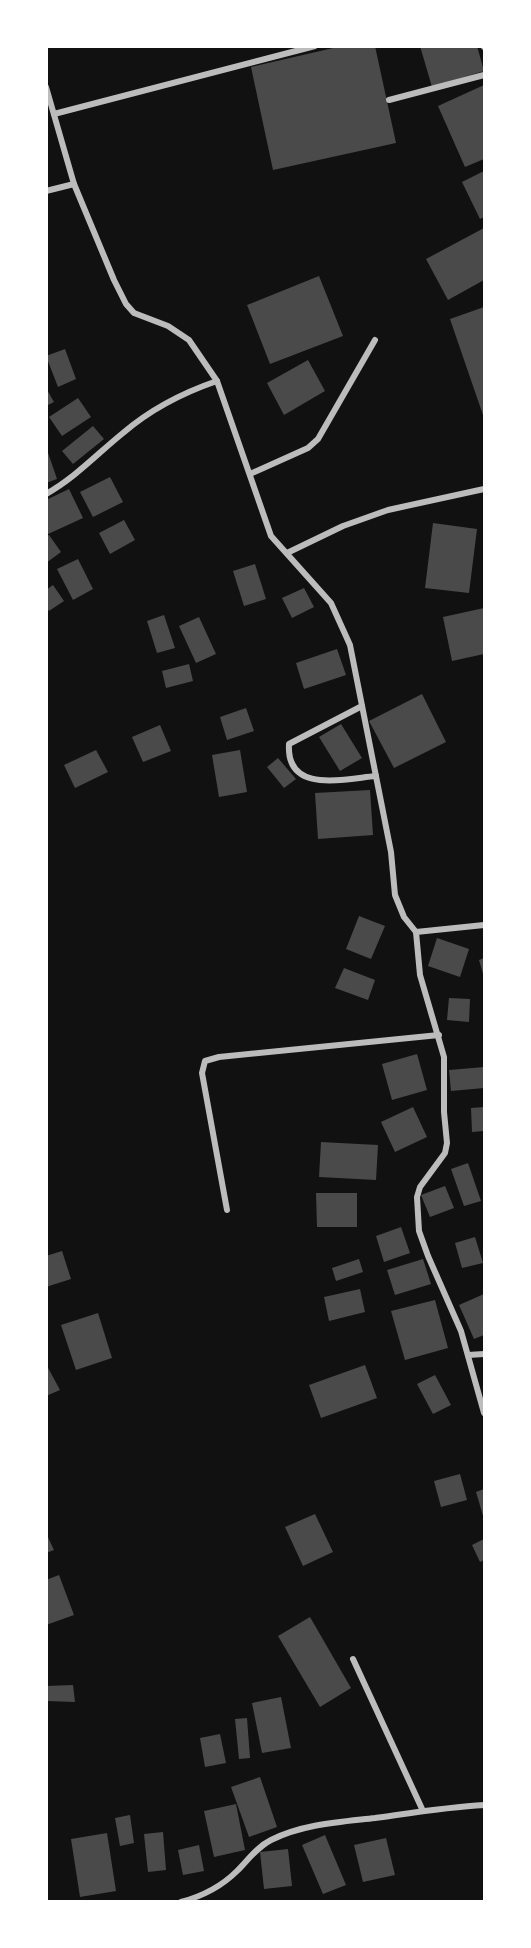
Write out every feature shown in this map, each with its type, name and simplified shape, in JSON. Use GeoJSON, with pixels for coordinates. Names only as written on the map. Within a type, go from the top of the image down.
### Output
{"type":"FeatureCollection","features":[{"type":"Feature","properties":{"kind":"street"},"geometry":{"type":"LineString","coordinates":[[54,114],[315,46]]}},
{"type":"Feature","properties":{"kind":"street"},"geometry":{"type":"LineString","coordinates":[[389,100],[484,75]]}},
{"type":"Feature","properties":{"kind":"street"},"geometry":{"type":"LineString","coordinates":[[46,87],[75,184],[126,304],[134,313],[168,326],[189,340],[217,381],[271,536],[324,594],[339,619],[350,645],[391,852],[395,896],[404,917],[416,932],[420,975],[444,1057],[444,1112],[447,1143],[445,1153],[420,1187],[417,1197],[419,1231],[461,1331],[484,1413]]}},
{"type":"Feature","properties":{"kind":"street"},"geometry":{"type":"LineString","coordinates":[[46,190],[75,184]]}},
{"type":"Feature","properties":{"kind":"street"},"geometry":{"type":"LineString","coordinates":[[250,474],[308,448],[318,439],[375,340]]}},
{"type":"Feature","properties":{"kind":"street"},"geometry":{"type":"LineString","coordinates":[[46,494],[77,473],[146,415],[177,396],[217,381]]}},
{"type":"Feature","properties":{"kind":"street"},"geometry":{"type":"LineString","coordinates":[[287,553],[343,526],[388,510],[484,489]]}},
{"type":"Feature","properties":{"kind":"street"},"geometry":{"type":"LineString","coordinates":[[362,706],[289,744],[288,758],[294,771],[311,779],[376,776]]}},
{"type":"Feature","properties":{"kind":"street"},"geometry":{"type":"LineString","coordinates":[[416,932],[484,925]]}},
{"type":"Feature","properties":{"kind":"street"},"geometry":{"type":"LineString","coordinates":[[227,1210],[202,1073],[205,1061],[219,1057],[439,1035]]}},
{"type":"Feature","properties":{"kind":"street"},"geometry":{"type":"LineString","coordinates":[[468,1355],[484,1354]]}},
{"type":"Feature","properties":{"kind":"street"},"geometry":{"type":"LineString","coordinates":[[353,1659],[423,1811]]}},
{"type":"Feature","properties":{"kind":"street"},"geometry":{"type":"LineString","coordinates":[[181,1902],[198,1897],[219,1886],[236,1873],[256,1851],[280,1836],[318,1826],[484,1805]]}},
{"type":"Feature","properties":{"kind":"building"},"geometry":{"type":"Polygon","coordinates":[[[342,46],[375,46],[396,143],[273,170],[251,67],[342,46]]]}},
{"type":"Feature","properties":{"kind":"building"},"geometry":{"type":"Polygon","coordinates":[[[420,46],[477,46],[484,71],[432,87],[420,46]]]}},
{"type":"Feature","properties":{"kind":"building"},"geometry":{"type":"Polygon","coordinates":[[[484,85],[484,159],[465,167],[438,106],[484,85]]]}},
{"type":"Feature","properties":{"kind":"building"},"geometry":{"type":"Polygon","coordinates":[[[484,171],[484,217],[480,219],[462,182],[484,171]]]}},
{"type":"Feature","properties":{"kind":"building"},"geometry":{"type":"Polygon","coordinates":[[[484,228],[484,280],[448,300],[426,259],[484,228]]]}},
{"type":"Feature","properties":{"kind":"building"},"geometry":{"type":"Polygon","coordinates":[[[319,276],[343,336],[270,364],[247,305],[319,276]]]}},
{"type":"Feature","properties":{"kind":"building"},"geometry":{"type":"Polygon","coordinates":[[[484,307],[484,418],[450,319],[484,307]]]}},
{"type":"Feature","properties":{"kind":"building"},"geometry":{"type":"Polygon","coordinates":[[[65,349],[76,379],[58,387],[46,356],[65,349]]]}},
{"type":"Feature","properties":{"kind":"building"},"geometry":{"type":"Polygon","coordinates":[[[308,360],[325,391],[284,415],[267,383],[308,360]]]}},
{"type":"Feature","properties":{"kind":"building"},"geometry":{"type":"Polygon","coordinates":[[[46,388],[54,402],[46,406],[46,388]]]}},
{"type":"Feature","properties":{"kind":"building"},"geometry":{"type":"Polygon","coordinates":[[[78,398],[91,417],[62,436],[49,417],[78,398]]]}},
{"type":"Feature","properties":{"kind":"building"},"geometry":{"type":"Polygon","coordinates":[[[93,426],[104,439],[73,464],[62,451],[93,426]]]}},
{"type":"Feature","properties":{"kind":"building"},"geometry":{"type":"Polygon","coordinates":[[[46,447],[57,479],[46,483],[46,447]]]}},
{"type":"Feature","properties":{"kind":"building"},"geometry":{"type":"Polygon","coordinates":[[[110,477],[123,502],[93,517],[80,492],[110,477]]]}},
{"type":"Feature","properties":{"kind":"building"},"geometry":{"type":"Polygon","coordinates":[[[69,489],[83,518],[46,535],[46,500],[69,489]]]}},
{"type":"Feature","properties":{"kind":"building"},"geometry":{"type":"Polygon","coordinates":[[[124,520],[135,540],[110,554],[99,533],[124,520]]]}},
{"type":"Feature","properties":{"kind":"building"},"geometry":{"type":"Polygon","coordinates":[[[433,523],[477,529],[469,593],[425,588],[433,523]]]}},
{"type":"Feature","properties":{"kind":"building"},"geometry":{"type":"Polygon","coordinates":[[[49,535],[61,552],[46,563],[46,536],[49,535]]]}},
{"type":"Feature","properties":{"kind":"building"},"geometry":{"type":"Polygon","coordinates":[[[78,559],[93,589],[73,600],[57,569],[78,559]]]}},
{"type":"Feature","properties":{"kind":"building"},"geometry":{"type":"Polygon","coordinates":[[[255,564],[266,599],[244,606],[233,571],[255,564]]]}},
{"type":"Feature","properties":{"kind":"building"},"geometry":{"type":"Polygon","coordinates":[[[53,585],[64,601],[49,611],[46,607],[46,590],[53,585]]]}},
{"type":"Feature","properties":{"kind":"building"},"geometry":{"type":"Polygon","coordinates":[[[304,588],[314,607],[292,618],[282,598],[304,588]]]}},
{"type":"Feature","properties":{"kind":"building"},"geometry":{"type":"Polygon","coordinates":[[[484,608],[484,654],[452,661],[443,617],[484,608]]]}},
{"type":"Feature","properties":{"kind":"building"},"geometry":{"type":"Polygon","coordinates":[[[164,615],[175,648],[157,653],[147,621],[164,615]]]}},
{"type":"Feature","properties":{"kind":"building"},"geometry":{"type":"Polygon","coordinates":[[[199,617],[216,654],[196,663],[179,626],[199,617]]]}},
{"type":"Feature","properties":{"kind":"building"},"geometry":{"type":"Polygon","coordinates":[[[337,649],[346,675],[304,689],[296,663],[337,649]]]}},
{"type":"Feature","properties":{"kind":"building"},"geometry":{"type":"Polygon","coordinates":[[[189,664],[193,681],[166,688],[162,671],[189,664]]]}},
{"type":"Feature","properties":{"kind":"building"},"geometry":{"type":"Polygon","coordinates":[[[422,694],[446,742],[394,768],[369,721],[422,694]]]}},
{"type":"Feature","properties":{"kind":"building"},"geometry":{"type":"Polygon","coordinates":[[[246,708],[254,731],[227,740],[220,717],[246,708]]]}},
{"type":"Feature","properties":{"kind":"building"},"geometry":{"type":"Polygon","coordinates":[[[341,724],[362,758],[340,771],[319,737],[341,724]]]}},
{"type":"Feature","properties":{"kind":"building"},"geometry":{"type":"Polygon","coordinates":[[[160,725],[171,751],[143,762],[132,737],[160,725]]]}},
{"type":"Feature","properties":{"kind":"building"},"geometry":{"type":"Polygon","coordinates":[[[96,750],[108,772],[75,788],[64,765],[96,750]]]}},
{"type":"Feature","properties":{"kind":"building"},"geometry":{"type":"Polygon","coordinates":[[[240,750],[247,792],[219,797],[212,755],[240,750]]]}},
{"type":"Feature","properties":{"kind":"building"},"geometry":{"type":"Polygon","coordinates":[[[278,758],[296,779],[284,788],[267,767],[278,758]]]}},
{"type":"Feature","properties":{"kind":"building"},"geometry":{"type":"Polygon","coordinates":[[[370,790],[373,835],[318,839],[315,793],[370,790]]]}},
{"type":"Feature","properties":{"kind":"building"},"geometry":{"type":"Polygon","coordinates":[[[359,916],[385,926],[371,959],[346,949],[359,916]]]}},
{"type":"Feature","properties":{"kind":"building"},"geometry":{"type":"Polygon","coordinates":[[[437,938],[469,949],[460,977],[428,966],[437,938]]]}},
{"type":"Feature","properties":{"kind":"building"},"geometry":{"type":"Polygon","coordinates":[[[484,958],[484,977],[479,960],[484,958]]]}},
{"type":"Feature","properties":{"kind":"building"},"geometry":{"type":"Polygon","coordinates":[[[344,968],[375,980],[368,1000],[335,988],[344,968]]]}},
{"type":"Feature","properties":{"kind":"building"},"geometry":{"type":"Polygon","coordinates":[[[449,998],[470,999],[469,1022],[447,1020],[449,998]]]}},
{"type":"Feature","properties":{"kind":"building"},"geometry":{"type":"Polygon","coordinates":[[[417,1054],[427,1090],[392,1100],[382,1064],[417,1054]]]}},
{"type":"Feature","properties":{"kind":"building"},"geometry":{"type":"Polygon","coordinates":[[[484,1067],[484,1088],[451,1091],[449,1070],[484,1067]]]}},
{"type":"Feature","properties":{"kind":"building"},"geometry":{"type":"Polygon","coordinates":[[[413,1107],[427,1137],[395,1152],[381,1122],[413,1107]]]}},
{"type":"Feature","properties":{"kind":"building"},"geometry":{"type":"Polygon","coordinates":[[[484,1107],[484,1131],[472,1132],[471,1108],[484,1107]]]}},
{"type":"Feature","properties":{"kind":"building"},"geometry":{"type":"Polygon","coordinates":[[[321,1142],[378,1145],[376,1180],[319,1177],[321,1142]]]}},
{"type":"Feature","properties":{"kind":"building"},"geometry":{"type":"Polygon","coordinates":[[[468,1163],[481,1201],[464,1206],[451,1169],[468,1163]]]}},
{"type":"Feature","properties":{"kind":"building"},"geometry":{"type":"Polygon","coordinates":[[[445,1186],[454,1208],[430,1217],[421,1195],[445,1186]]]}},
{"type":"Feature","properties":{"kind":"building"},"geometry":{"type":"Polygon","coordinates":[[[316,1193],[357,1193],[357,1227],[317,1227],[316,1193]]]}},
{"type":"Feature","properties":{"kind":"building"},"geometry":{"type":"Polygon","coordinates":[[[401,1227],[410,1253],[384,1262],[376,1236],[401,1227]]]}},
{"type":"Feature","properties":{"kind":"building"},"geometry":{"type":"Polygon","coordinates":[[[475,1237],[483,1263],[462,1268],[455,1243],[475,1237]]]}},
{"type":"Feature","properties":{"kind":"building"},"geometry":{"type":"Polygon","coordinates":[[[62,1251],[71,1279],[46,1287],[46,1256],[62,1251]]]}},
{"type":"Feature","properties":{"kind":"building"},"geometry":{"type":"Polygon","coordinates":[[[359,1259],[363,1272],[336,1281],[332,1268],[359,1259]]]}},
{"type":"Feature","properties":{"kind":"building"},"geometry":{"type":"Polygon","coordinates":[[[423,1259],[431,1284],[395,1295],[387,1270],[423,1259]]]}},
{"type":"Feature","properties":{"kind":"building"},"geometry":{"type":"Polygon","coordinates":[[[360,1289],[365,1312],[329,1321],[324,1297],[360,1289]]]}},
{"type":"Feature","properties":{"kind":"building"},"geometry":{"type":"Polygon","coordinates":[[[484,1294],[484,1335],[474,1339],[459,1305],[484,1294]]]}},
{"type":"Feature","properties":{"kind":"building"},"geometry":{"type":"Polygon","coordinates":[[[435,1300],[448,1348],[405,1360],[391,1311],[435,1300]]]}},
{"type":"Feature","properties":{"kind":"building"},"geometry":{"type":"Polygon","coordinates":[[[98,1313],[112,1358],[76,1370],[61,1325],[98,1313]]]}},
{"type":"Feature","properties":{"kind":"building"},"geometry":{"type":"Polygon","coordinates":[[[46,1364],[60,1390],[46,1396],[46,1364]]]}},
{"type":"Feature","properties":{"kind":"building"},"geometry":{"type":"Polygon","coordinates":[[[365,1365],[377,1398],[321,1418],[309,1385],[365,1365]]]}},
{"type":"Feature","properties":{"kind":"building"},"geometry":{"type":"Polygon","coordinates":[[[435,1375],[451,1405],[433,1414],[417,1384],[435,1375]]]}},
{"type":"Feature","properties":{"kind":"building"},"geometry":{"type":"Polygon","coordinates":[[[460,1474],[467,1500],[441,1507],[434,1481],[460,1474]]]}},
{"type":"Feature","properties":{"kind":"building"},"geometry":{"type":"Polygon","coordinates":[[[484,1489],[484,1519],[476,1492],[484,1489]]]}},
{"type":"Feature","properties":{"kind":"building"},"geometry":{"type":"Polygon","coordinates":[[[315,1514],[333,1552],[303,1566],[285,1527],[315,1514]]]}},
{"type":"Feature","properties":{"kind":"building"},"geometry":{"type":"Polygon","coordinates":[[[46,1533],[54,1550],[46,1553],[46,1533]]]}},
{"type":"Feature","properties":{"kind":"building"},"geometry":{"type":"Polygon","coordinates":[[[484,1539],[484,1560],[480,1562],[472,1545],[484,1539]]]}},
{"type":"Feature","properties":{"kind":"building"},"geometry":{"type":"Polygon","coordinates":[[[59,1575],[74,1615],[46,1625],[46,1580],[59,1575]]]}},
{"type":"Feature","properties":{"kind":"building"},"geometry":{"type":"Polygon","coordinates":[[[310,1617],[351,1688],[320,1707],[278,1636],[310,1617]]]}},
{"type":"Feature","properties":{"kind":"building"},"geometry":{"type":"Polygon","coordinates":[[[73,1685],[75,1702],[46,1701],[46,1686],[73,1685]]]}},
{"type":"Feature","properties":{"kind":"building"},"geometry":{"type":"Polygon","coordinates":[[[281,1697],[291,1748],[262,1753],[252,1703],[281,1697]]]}},
{"type":"Feature","properties":{"kind":"building"},"geometry":{"type":"Polygon","coordinates":[[[247,1718],[250,1758],[239,1759],[235,1719],[247,1718]]]}},
{"type":"Feature","properties":{"kind":"building"},"geometry":{"type":"Polygon","coordinates":[[[220,1734],[226,1763],[205,1767],[200,1738],[220,1734]]]}},
{"type":"Feature","properties":{"kind":"building"},"geometry":{"type":"Polygon","coordinates":[[[260,1777],[277,1827],[249,1837],[231,1787],[260,1777]]]}},
{"type":"Feature","properties":{"kind":"building"},"geometry":{"type":"Polygon","coordinates":[[[236,1804],[245,1850],[214,1857],[204,1811],[236,1804]]]}},
{"type":"Feature","properties":{"kind":"building"},"geometry":{"type":"Polygon","coordinates":[[[130,1815],[134,1843],[120,1846],[115,1818],[130,1815]]]}},
{"type":"Feature","properties":{"kind":"building"},"geometry":{"type":"Polygon","coordinates":[[[163,1832],[166,1870],[148,1872],[144,1834],[163,1832]]]}},
{"type":"Feature","properties":{"kind":"building"},"geometry":{"type":"Polygon","coordinates":[[[107,1833],[116,1891],[80,1897],[71,1839],[107,1833]]]}},
{"type":"Feature","properties":{"kind":"building"},"geometry":{"type":"Polygon","coordinates":[[[325,1835],[346,1885],[323,1894],[302,1845],[325,1835]]]}},
{"type":"Feature","properties":{"kind":"building"},"geometry":{"type":"Polygon","coordinates":[[[386,1838],[395,1875],[363,1882],[354,1845],[386,1838]]]}},
{"type":"Feature","properties":{"kind":"building"},"geometry":{"type":"Polygon","coordinates":[[[199,1845],[204,1871],[183,1875],[178,1850],[199,1845]]]}},
{"type":"Feature","properties":{"kind":"building"},"geometry":{"type":"Polygon","coordinates":[[[288,1849],[292,1886],[264,1889],[260,1852],[288,1849]]]}}]}
